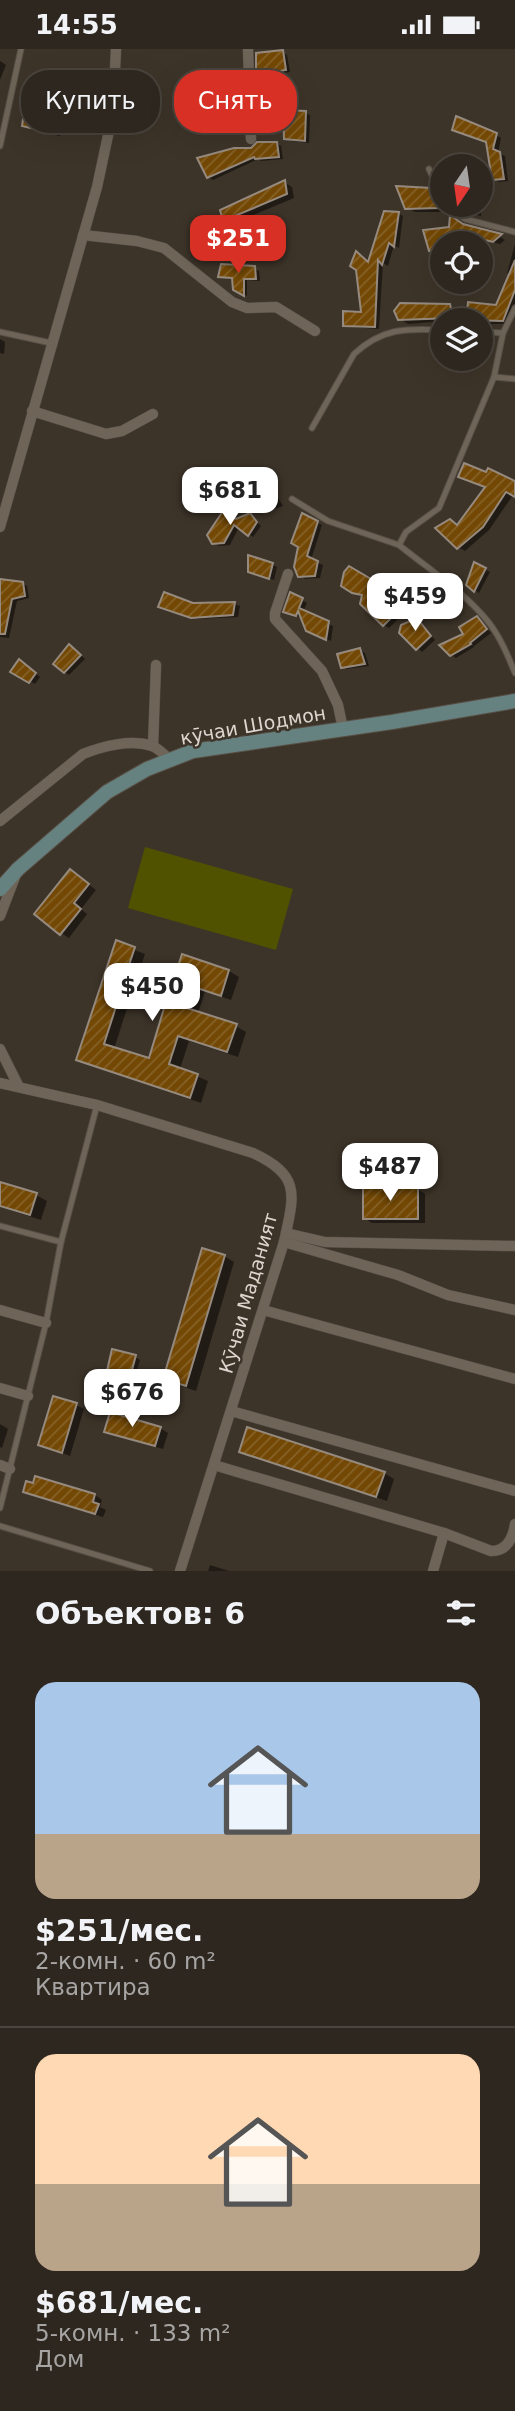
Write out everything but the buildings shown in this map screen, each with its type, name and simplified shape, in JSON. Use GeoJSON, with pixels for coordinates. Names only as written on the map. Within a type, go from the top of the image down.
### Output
{"type":"FeatureCollection","features":[{"type":"Feature","properties":{"kind":"main road","name":"кӯчаи Шодмон"},"geometry":{"type":"LineString","coordinates":[[0,889],[18,869],[107,792],[125,780],[193,751],[515,701]]}},
{"type":"Feature","properties":{"kind":"street"},"geometry":{"type":"LineString","coordinates":[[0,527],[97,187],[113,112],[116,49]]}},
{"type":"Feature","properties":{"kind":"street"},"geometry":{"type":"LineString","coordinates":[[248,49],[251,139]]}},
{"type":"Feature","properties":{"kind":"street"},"geometry":{"type":"LineString","coordinates":[[83,235],[164,247],[232,302],[247,308],[276,307],[315,331]]}},
{"type":"Feature","properties":{"kind":"street"},"geometry":{"type":"LineString","coordinates":[[33,411],[106,434],[122,431],[153,414]]}},
{"type":"Feature","properties":{"kind":"street"},"geometry":{"type":"LineString","coordinates":[[288,574],[275,619],[322,671],[338,705],[343,729]]}},
{"type":"Feature","properties":{"kind":"street"},"geometry":{"type":"LineString","coordinates":[[153,746],[156,665]]}},
{"type":"Feature","properties":{"kind":"street"},"geometry":{"type":"LineString","coordinates":[[0,821],[83,754],[99,748],[133,743],[153,746],[170,760]]}},
{"type":"Feature","properties":{"kind":"street"},"geometry":{"type":"LineString","coordinates":[[0,916],[18,869]]}},
{"type":"Feature","properties":{"kind":"street"},"geometry":{"type":"LineString","coordinates":[[0,1049],[19,1087]]}},
{"type":"Feature","properties":{"kind":"street","name":"Кӯчаи Маданият"},"geometry":{"type":"LineString","coordinates":[[0,1083],[97,1105],[253,1153],[271,1162],[285,1174],[291,1188],[292,1206],[285,1237],[180,1571]]}},
{"type":"Feature","properties":{"kind":"street"},"geometry":{"type":"LineString","coordinates":[[285,1237],[326,1242],[515,1247]]}},
{"type":"Feature","properties":{"kind":"street"},"geometry":{"type":"LineString","coordinates":[[285,1237],[448,1295],[515,1310]]}},
{"type":"Feature","properties":{"kind":"street"},"geometry":{"type":"LineString","coordinates":[[0,1310],[46,1323]]}},
{"type":"Feature","properties":{"kind":"street"},"geometry":{"type":"LineString","coordinates":[[263,1310],[515,1379]]}},
{"type":"Feature","properties":{"kind":"street"},"geometry":{"type":"LineString","coordinates":[[0,1388],[28,1396]]}},
{"type":"Feature","properties":{"kind":"street"},"geometry":{"type":"LineString","coordinates":[[231,1411],[515,1491]]}},
{"type":"Feature","properties":{"kind":"street"},"geometry":{"type":"LineString","coordinates":[[214,1465],[443,1533],[491,1551],[498,1551],[510,1542],[515,1524]]}},
{"type":"Feature","properties":{"kind":"street"},"geometry":{"type":"LineString","coordinates":[[433,1571],[443,1533]]}},
{"type":"Feature","properties":{"kind":"lane"},"geometry":{"type":"LineString","coordinates":[[0,146],[21,49]]}},
{"type":"Feature","properties":{"kind":"lane"},"geometry":{"type":"LineString","coordinates":[[462,217],[515,232]]}},
{"type":"Feature","properties":{"kind":"lane"},"geometry":{"type":"LineString","coordinates":[[400,545],[406,532],[439,508],[494,377],[503,333],[515,308]]}},
{"type":"Feature","properties":{"kind":"lane"},"geometry":{"type":"LineString","coordinates":[[312,428],[354,355],[364,345],[395,330],[430,330]]}},
{"type":"Feature","properties":{"kind":"lane"},"geometry":{"type":"LineString","coordinates":[[0,332],[51,343]]}},
{"type":"Feature","properties":{"kind":"lane"},"geometry":{"type":"LineString","coordinates":[[493,333],[503,333]]}},
{"type":"Feature","properties":{"kind":"lane"},"geometry":{"type":"LineString","coordinates":[[494,377],[515,379]]}},
{"type":"Feature","properties":{"kind":"lane"},"geometry":{"type":"LineString","coordinates":[[292,499],[328,521],[400,545],[468,601],[485,619],[501,641],[515,673]]}},
{"type":"Feature","properties":{"kind":"lane"},"geometry":{"type":"LineString","coordinates":[[0,1508],[5,1467],[28,1396],[46,1323],[61,1242],[97,1105]]}},
{"type":"Feature","properties":{"kind":"lane"},"geometry":{"type":"LineString","coordinates":[[0,1226],[61,1242]]}},
{"type":"Feature","properties":{"kind":"lane"},"geometry":{"type":"LineString","coordinates":[[0,1526],[150,1571]]}},
{"type":"Feature","properties":{"kind":"shaded area"},"geometry":{"type":"Polygon","coordinates":[[[145,847],[293,889],[276,950],[128,908],[145,847]]]}}]}
